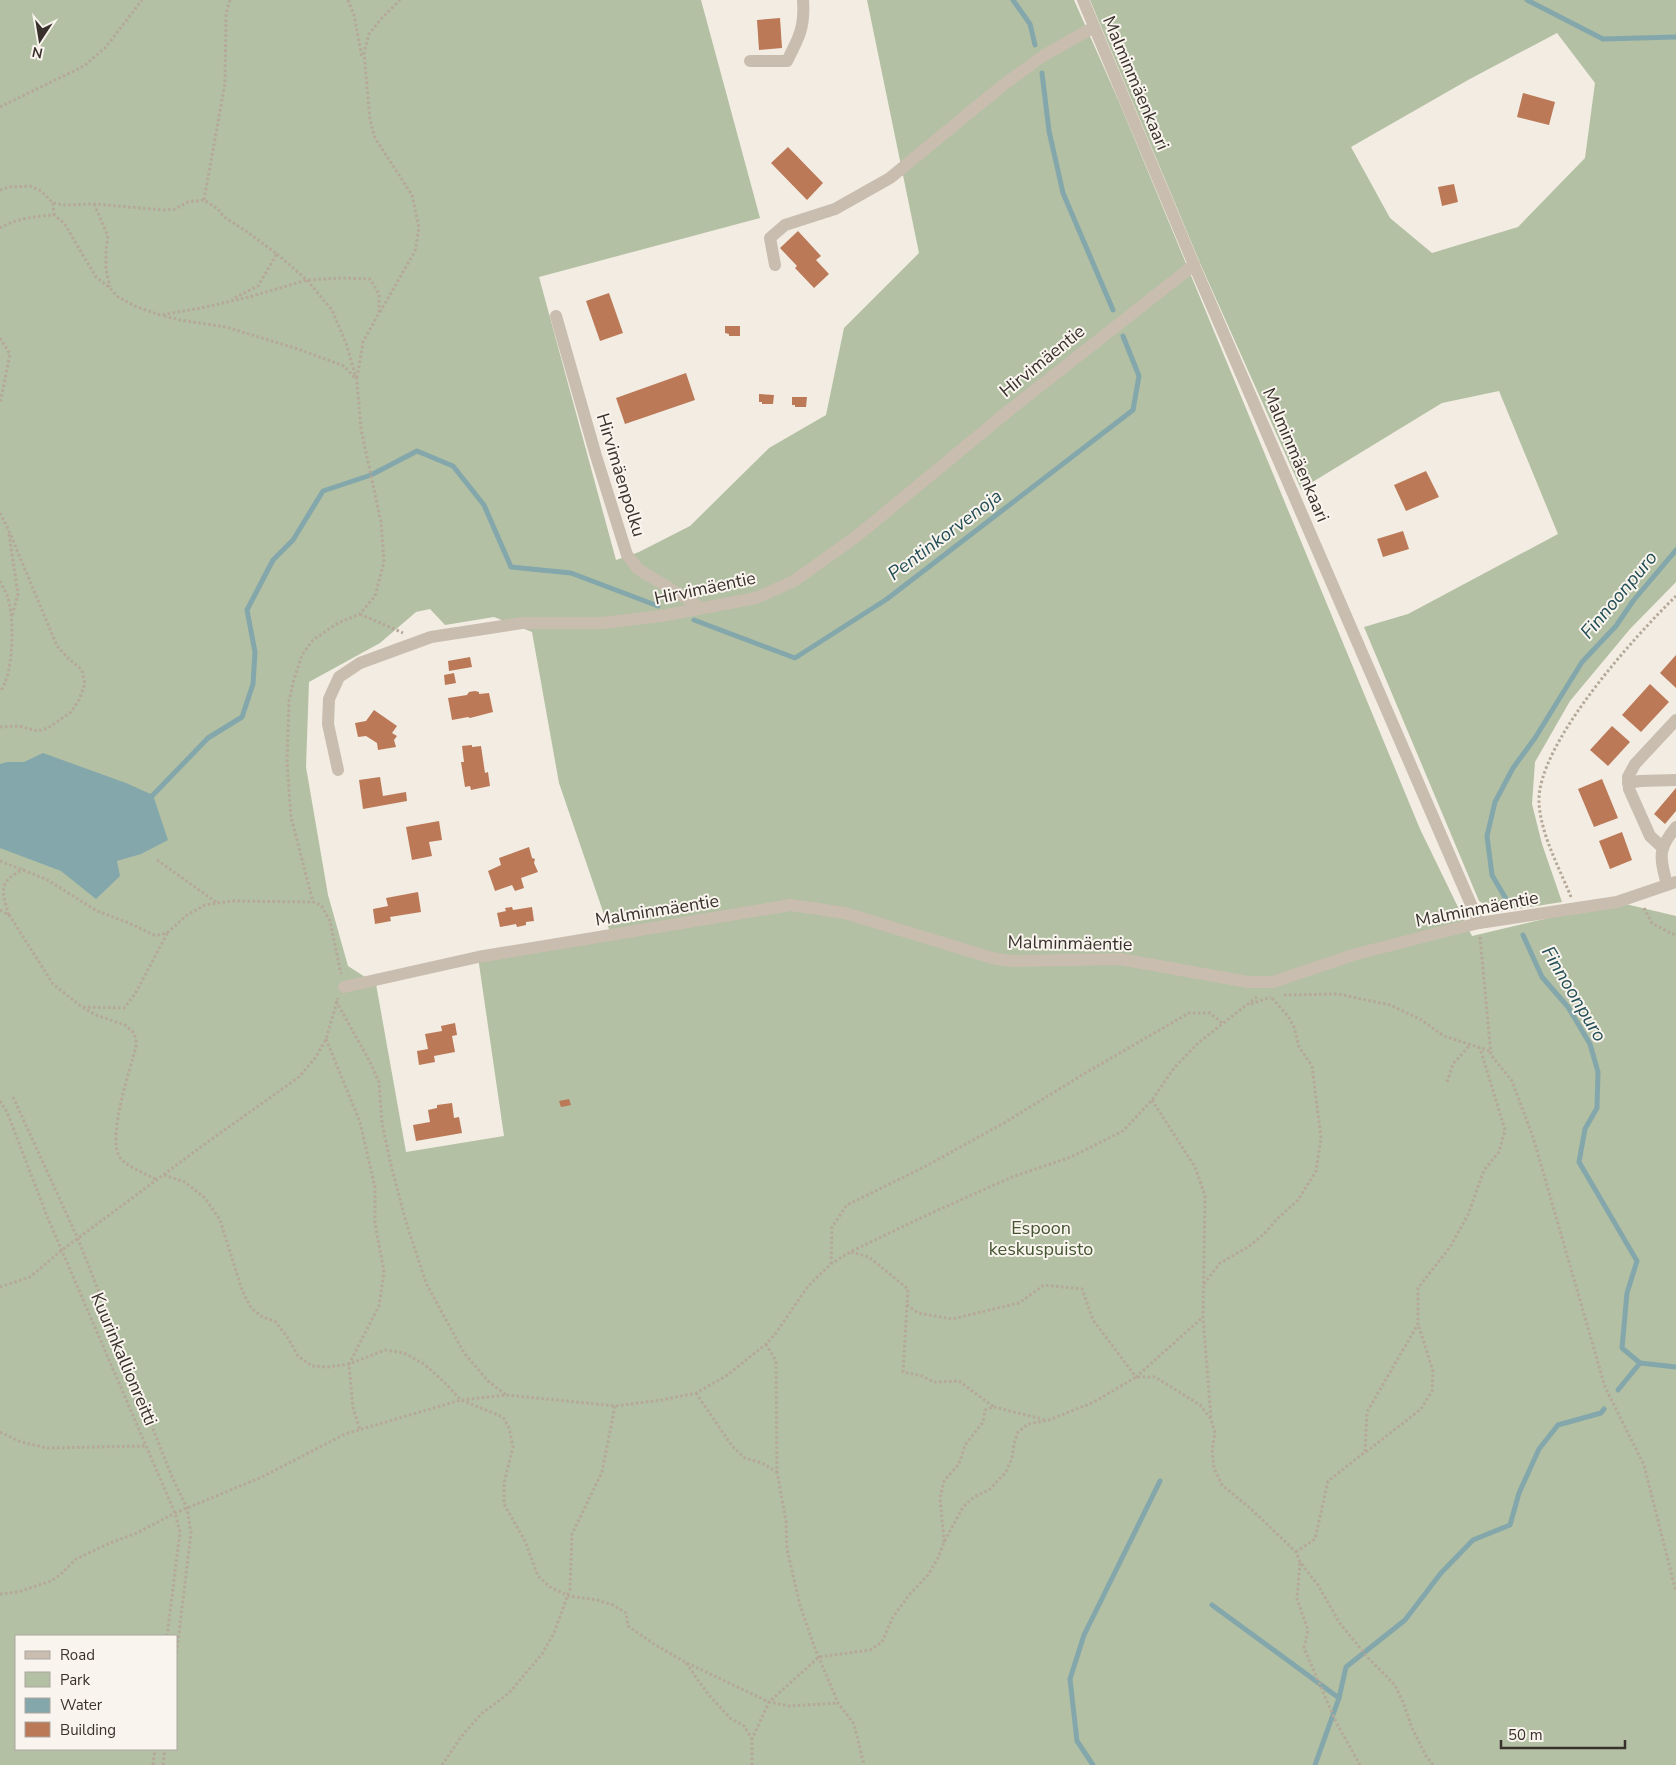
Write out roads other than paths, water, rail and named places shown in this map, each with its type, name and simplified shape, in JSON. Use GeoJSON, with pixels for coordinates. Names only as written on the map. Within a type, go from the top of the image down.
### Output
{"type":"FeatureCollection","features":[{"type":"Feature","properties":{"kind":"street"},"geometry":{"type":"LineString","coordinates":[[750,61],[787,61],[800,36],[804,11],[803,0]]}},
{"type":"Feature","properties":{"kind":"street","name":"Malminmäenkaari"},"geometry":{"type":"LineString","coordinates":[[1083,0],[1194,265],[1479,923]]}},
{"type":"Feature","properties":{"kind":"street"},"geometry":{"type":"LineString","coordinates":[[775,265],[770,238],[786,225],[835,209],[890,178],[1003,85],[1043,56],[1094,27]]}},
{"type":"Feature","properties":{"kind":"street","name":"Hirvimäentie"},"geometry":{"type":"LineString","coordinates":[[338,770],[328,724],[328,699],[339,677],[360,662],[431,637],[522,623],[602,623],[661,616],[756,598],[794,582],[857,536],[1027,396],[1194,265]]}},
{"type":"Feature","properties":{"kind":"street","name":"Hirvimäenpolku"},"geometry":{"type":"LineString","coordinates":[[556,316],[596,456],[627,555],[638,569],[702,608]]}},
{"type":"Feature","properties":{"kind":"street"},"geometry":{"type":"LineString","coordinates":[[1662,848],[1650,836],[1629,789],[1628,777],[1635,764],[1673,728]]}},
{"type":"Feature","properties":{"kind":"street"},"geometry":{"type":"LineString","coordinates":[[1628,783],[1676,780]]}},
{"type":"Feature","properties":{"kind":"street"},"geometry":{"type":"LineString","coordinates":[[1671,883],[1661,860],[1662,848],[1664,842],[1676,827]]}},
{"type":"Feature","properties":{"kind":"street","name":"Malminmäentie"},"geometry":{"type":"LineString","coordinates":[[344,987],[478,957],[791,905],[845,913],[992,958],[1011,961],[1120,959],[1248,982],[1274,982],[1353,955],[1479,923],[1617,902],[1671,883]]}},
{"type":"Feature","properties":{"kind":"water"},"geometry":{"type":"Polygon","coordinates":[[[43,753],[126,783],[153,795],[168,840],[141,854],[117,861],[120,876],[96,899],[61,871],[0,848],[0,764],[24,762],[43,753]]]}},
{"type":"Feature","properties":{"kind":"waterway","name":"Pentinkorvenoja"},"geometry":{"type":"LineString","coordinates":[[1013,0],[1030,24],[1035,45]]}},
{"type":"Feature","properties":{"kind":"waterway","name":"Finnoonpuro"},"geometry":{"type":"LineString","coordinates":[[1527,0],[1603,39],[1676,37]]}},
{"type":"Feature","properties":{"kind":"waterway","name":"Pentinkorvenoja"},"geometry":{"type":"LineString","coordinates":[[1042,73],[1049,131],[1063,193],[1113,310]]}},
{"type":"Feature","properties":{"kind":"waterway","name":"Pentinkorvenoja"},"geometry":{"type":"LineString","coordinates":[[694,620],[795,658],[887,599],[1133,410],[1139,376],[1123,336]]}},
{"type":"Feature","properties":{"kind":"waterway","name":"Pentinkorvenoja"},"geometry":{"type":"LineString","coordinates":[[153,795],[208,738],[242,717],[253,684],[255,652],[247,610],[273,560],[293,540],[323,491],[371,475],[417,451],[453,466],[484,505],[511,567],[571,573],[658,606]]}},
{"type":"Feature","properties":{"kind":"waterway","name":"Finnoonpuro"},"geometry":{"type":"LineString","coordinates":[[1506,899],[1492,875],[1487,836],[1495,802],[1513,768],[1535,738],[1582,662],[1616,626],[1633,601],[1676,550]]}},
{"type":"Feature","properties":{"kind":"waterway","name":"Finnoonpuro"},"geometry":{"type":"LineString","coordinates":[[1523,935],[1542,977],[1568,1007],[1590,1044],[1598,1072],[1597,1108],[1585,1129],[1579,1162],[1637,1261],[1627,1293],[1622,1348],[1640,1363],[1676,1367]]}},
{"type":"Feature","properties":{"kind":"waterway"},"geometry":{"type":"LineString","coordinates":[[1618,1390],[1640,1363]]}},
{"type":"Feature","properties":{"kind":"waterway"},"geometry":{"type":"LineString","coordinates":[[1315,1765],[1339,1698],[1346,1667],[1405,1620],[1441,1573],[1473,1540],[1510,1525],[1519,1493],[1539,1449],[1558,1425],[1601,1413],[1604,1409]]}},
{"type":"Feature","properties":{"kind":"waterway"},"geometry":{"type":"LineString","coordinates":[[1093,1765],[1077,1741],[1070,1679],[1084,1635],[1160,1481]]}},
{"type":"Feature","properties":{"kind":"waterway"},"geometry":{"type":"LineString","coordinates":[[1212,1605],[1339,1698]]}},
{"type":"Feature","properties":{"kind":"park label","name":"Espoon keskuspuisto"},"geometry":{"type":"Point","coordinates":[1041,1238]}}]}
